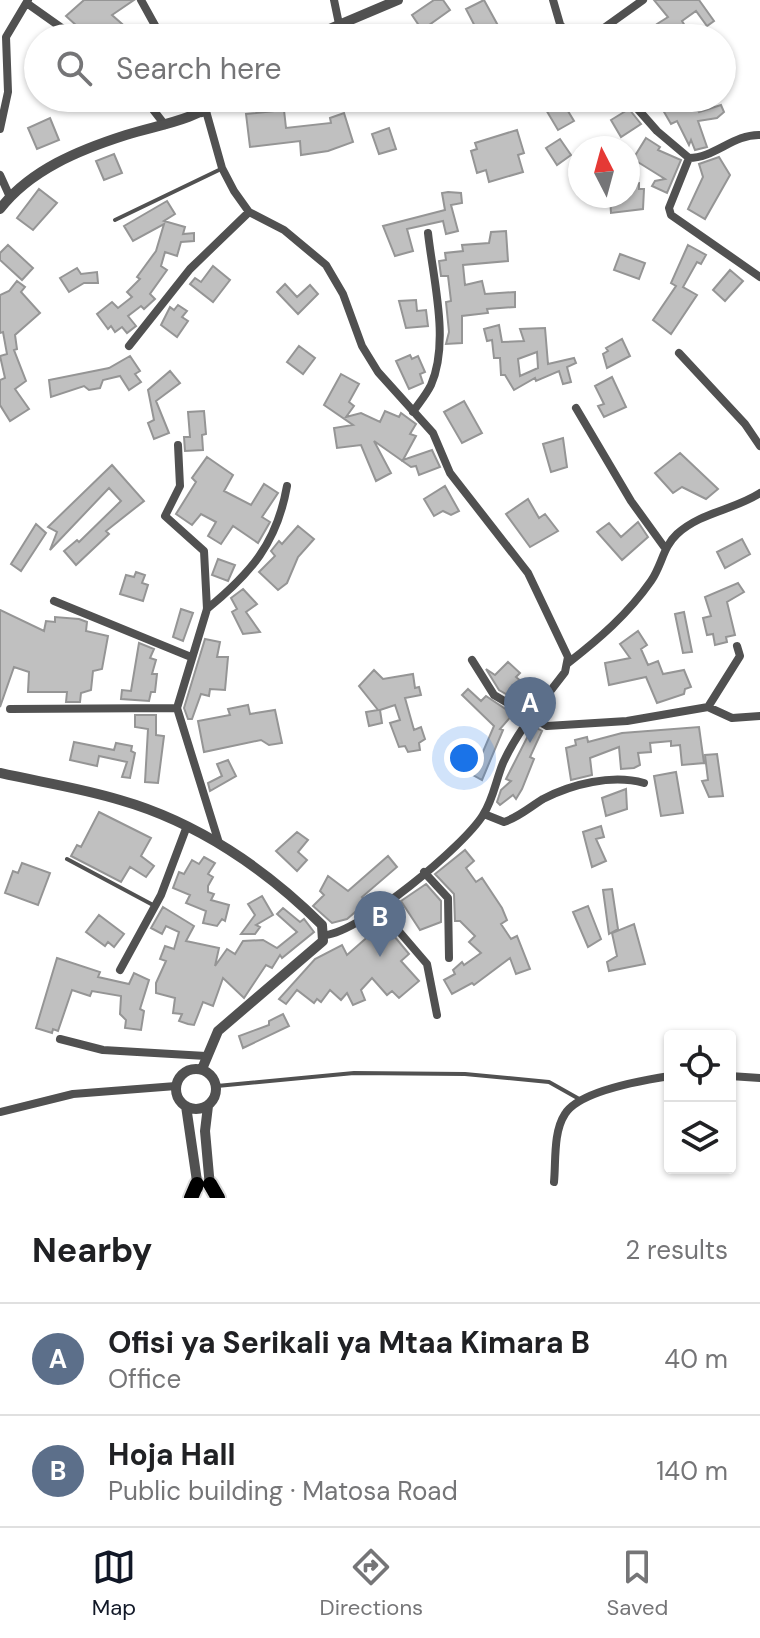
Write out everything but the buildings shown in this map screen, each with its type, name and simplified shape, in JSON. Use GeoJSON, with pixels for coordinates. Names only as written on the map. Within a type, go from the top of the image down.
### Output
{"type":"FeatureCollection","features":[{"type":"Feature","properties":{"kind":"highway"},"geometry":{"type":"LineString","coordinates":[[201,1192],[218,1198]]}},
{"type":"Feature","properties":{"kind":"street"},"geometry":{"type":"LineString","coordinates":[[141,0],[154,24]]}},
{"type":"Feature","properties":{"kind":"street"},"geometry":{"type":"LineString","coordinates":[[334,0],[339,24],[398,0]]}},
{"type":"Feature","properties":{"kind":"street"},"geometry":{"type":"LineString","coordinates":[[553,0],[560,24]]}},
{"type":"Feature","properties":{"kind":"street"},"geometry":{"type":"LineString","coordinates":[[610,24],[643,0]]}},
{"type":"Feature","properties":{"kind":"street"},"geometry":{"type":"LineString","coordinates":[[0,129],[8,92],[6,37],[28,2],[57,24]]}},
{"type":"Feature","properties":{"kind":"street"},"geometry":{"type":"LineString","coordinates":[[155,112],[165,125]]}},
{"type":"Feature","properties":{"kind":"street"},"geometry":{"type":"LineString","coordinates":[[0,209],[44,169],[81,151],[204,112],[222,168],[249,212],[284,230],[326,265],[343,294],[362,346],[397,397],[433,433],[450,473],[528,573],[551,618],[568,663]]}},
{"type":"Feature","properties":{"kind":"street"},"geometry":{"type":"LineString","coordinates":[[641,112],[666,140],[689,158],[698,158],[735,140],[760,135]]}},
{"type":"Feature","properties":{"kind":"street"},"geometry":{"type":"LineString","coordinates":[[689,158],[669,208],[671,215],[760,277]]}},
{"type":"Feature","properties":{"kind":"street"},"geometry":{"type":"LineString","coordinates":[[0,175],[10,197]]}},
{"type":"Feature","properties":{"kind":"street"},"geometry":{"type":"LineString","coordinates":[[129,346],[190,269],[249,212]]}},
{"type":"Feature","properties":{"kind":"street"},"geometry":{"type":"LineString","coordinates":[[413,412],[431,385],[437,359],[437,313],[428,233]]}},
{"type":"Feature","properties":{"kind":"street"},"geometry":{"type":"LineString","coordinates":[[679,353],[745,424],[760,446]]}},
{"type":"Feature","properties":{"kind":"street"},"geometry":{"type":"LineString","coordinates":[[576,408],[631,501],[665,548]]}},
{"type":"Feature","properties":{"kind":"street"},"geometry":{"type":"LineString","coordinates":[[178,445],[180,486],[165,516],[204,551],[207,609],[177,708],[219,843]]}},
{"type":"Feature","properties":{"kind":"street"},"geometry":{"type":"LineString","coordinates":[[207,609],[238,584],[275,533],[287,486]]}},
{"type":"Feature","properties":{"kind":"street"},"geometry":{"type":"LineString","coordinates":[[202,1069],[218,1031],[266,992],[325,935],[352,928],[463,840],[484,814],[504,762],[568,663],[626,613],[659,569],[665,548],[695,520],[760,493]]}},
{"type":"Feature","properties":{"kind":"street"},"geometry":{"type":"LineString","coordinates":[[54,601],[191,657]]}},
{"type":"Feature","properties":{"kind":"street"},"geometry":{"type":"LineString","coordinates":[[708,707],[740,656],[737,646]]}},
{"type":"Feature","properties":{"kind":"street"},"geometry":{"type":"LineString","coordinates":[[472,660],[494,695],[547,726],[627,721],[708,707],[732,718],[760,716]]}},
{"type":"Feature","properties":{"kind":"street"},"geometry":{"type":"LineString","coordinates":[[10,709],[177,708]]}},
{"type":"Feature","properties":{"kind":"street"},"geometry":{"type":"LineString","coordinates":[[0,773],[122,800],[187,826],[219,843],[293,896],[322,925],[325,935]]}},
{"type":"Feature","properties":{"kind":"street"},"geometry":{"type":"LineString","coordinates":[[484,814],[504,822],[546,798],[575,788],[616,778],[644,783]]}},
{"type":"Feature","properties":{"kind":"street"},"geometry":{"type":"LineString","coordinates":[[120,970],[155,906],[187,826]]}},
{"type":"Feature","properties":{"kind":"street"},"geometry":{"type":"LineString","coordinates":[[424,872],[448,898],[449,958]]}},
{"type":"Feature","properties":{"kind":"street"},"geometry":{"type":"LineString","coordinates":[[379,908],[427,964],[437,1015]]}},
{"type":"Feature","properties":{"kind":"street"},"geometry":{"type":"LineString","coordinates":[[60,1039],[103,1050],[206,1056]]}},
{"type":"Feature","properties":{"kind":"street"},"geometry":{"type":"LineString","coordinates":[[201,1192],[208,1106],[215,1097],[217,1086],[212,1075],[202,1069],[185,1072],[176,1086],[178,1098],[186,1106],[197,1109],[208,1106]]}},
{"type":"Feature","properties":{"kind":"street"},"geometry":{"type":"LineString","coordinates":[[736,1076],[760,1078]]}},
{"type":"Feature","properties":{"kind":"street"},"geometry":{"type":"LineString","coordinates":[[554,1182],[563,1116],[582,1100],[664,1077]]}},
{"type":"Feature","properties":{"kind":"street"},"geometry":{"type":"LineString","coordinates":[[0,1112],[73,1094],[176,1086]]}},
{"type":"Feature","properties":{"kind":"street"},"geometry":{"type":"LineString","coordinates":[[186,1106],[201,1192]]}},
{"type":"Feature","properties":{"kind":"lane"},"geometry":{"type":"LineString","coordinates":[[115,220],[222,168]]}},
{"type":"Feature","properties":{"kind":"lane"},"geometry":{"type":"LineString","coordinates":[[67,859],[155,906]]}},
{"type":"Feature","properties":{"kind":"lane"},"geometry":{"type":"LineString","coordinates":[[217,1086],[354,1073],[465,1074],[549,1082],[582,1100]]}},
{"type":"Feature","properties":{"kind":"place","name":"Ofisi ya Serikali ya Mtaa Kimara B"},"geometry":{"type":"Point","coordinates":[530,743]}},
{"type":"Feature","properties":{"kind":"place","name":"Hoja Hall"},"geometry":{"type":"Point","coordinates":[380,957]}}]}
